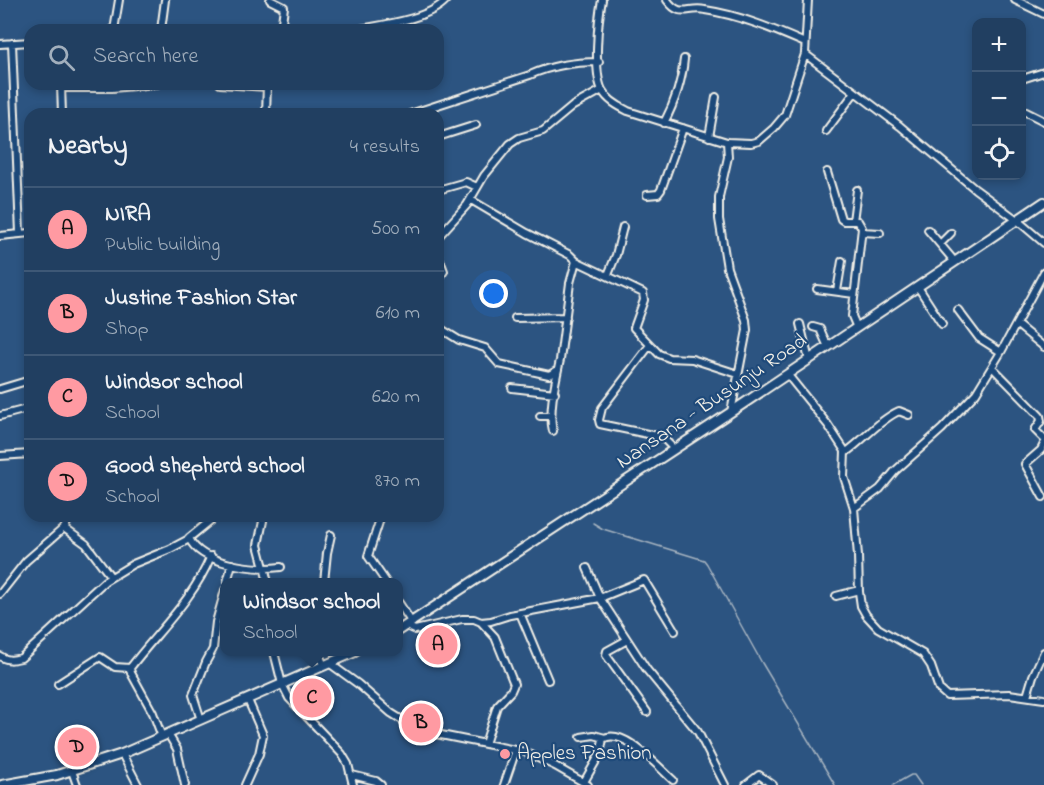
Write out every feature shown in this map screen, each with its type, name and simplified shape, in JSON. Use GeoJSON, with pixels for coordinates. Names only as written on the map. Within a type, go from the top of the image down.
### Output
{"type":"FeatureCollection","features":[{"type":"Feature","properties":{"kind":"main road","name":"Nansana - Busunju Road"},"geometry":{"type":"LineString","coordinates":[[406,626],[1044,202]]}},
{"type":"Feature","properties":{"kind":"main road"},"geometry":{"type":"LineString","coordinates":[[2,785],[72,771],[122,754],[345,656]]}},
{"type":"Feature","properties":{"kind":"street"},"geometry":{"type":"LineString","coordinates":[[115,24],[118,0]]}},
{"type":"Feature","properties":{"kind":"street"},"geometry":{"type":"LineString","coordinates":[[162,24],[165,0]]}},
{"type":"Feature","properties":{"kind":"street"},"geometry":{"type":"LineString","coordinates":[[270,0],[284,7],[282,24]]}},
{"type":"Feature","properties":{"kind":"street"},"geometry":{"type":"LineString","coordinates":[[382,24],[423,15],[436,9],[446,0]]}},
{"type":"Feature","properties":{"kind":"street"},"geometry":{"type":"LineString","coordinates":[[602,0],[598,38],[602,90],[617,105],[664,123],[727,142],[755,142],[774,128],[789,106],[805,54],[808,0]]}},
{"type":"Feature","properties":{"kind":"street"},"geometry":{"type":"LineString","coordinates":[[668,0],[672,7],[682,11],[697,9],[714,11],[777,31],[804,43]]}},
{"type":"Feature","properties":{"kind":"street"},"geometry":{"type":"LineString","coordinates":[[1015,0],[1044,15]]}},
{"type":"Feature","properties":{"kind":"street"},"geometry":{"type":"LineString","coordinates":[[0,44],[24,42]]}},
{"type":"Feature","properties":{"kind":"street"},"geometry":{"type":"LineString","coordinates":[[12,43],[20,233]]}},
{"type":"Feature","properties":{"kind":"street"},"geometry":{"type":"LineString","coordinates":[[805,54],[900,126],[1044,243]]}},
{"type":"Feature","properties":{"kind":"street"},"geometry":{"type":"LineString","coordinates":[[664,123],[682,77],[684,59]]}},
{"type":"Feature","properties":{"kind":"street"},"geometry":{"type":"LineString","coordinates":[[428,108],[545,68],[582,62],[599,62]]}},
{"type":"Feature","properties":{"kind":"street"},"geometry":{"type":"LineString","coordinates":[[1026,78],[1044,72]]}},
{"type":"Feature","properties":{"kind":"street"},"geometry":{"type":"LineString","coordinates":[[61,90],[63,108]]}},
{"type":"Feature","properties":{"kind":"street"},"geometry":{"type":"LineString","coordinates":[[266,108],[267,90]]}},
{"type":"Feature","properties":{"kind":"street"},"geometry":{"type":"LineString","coordinates":[[444,230],[471,200],[477,188],[510,144],[519,138],[543,130],[573,106],[602,90]]}},
{"type":"Feature","properties":{"kind":"street"},"geometry":{"type":"LineString","coordinates":[[826,131],[855,92]]}},
{"type":"Feature","properties":{"kind":"street"},"geometry":{"type":"LineString","coordinates":[[709,137],[716,97]]}},
{"type":"Feature","properties":{"kind":"street"},"geometry":{"type":"LineString","coordinates":[[1026,112],[1044,121]]}},
{"type":"Feature","properties":{"kind":"street"},"geometry":{"type":"LineString","coordinates":[[444,135],[476,125]]}},
{"type":"Feature","properties":{"kind":"street"},"geometry":{"type":"LineString","coordinates":[[647,195],[658,194],[661,190],[683,128]]}},
{"type":"Feature","properties":{"kind":"street"},"geometry":{"type":"LineString","coordinates":[[727,142],[728,158],[719,197],[719,219],[727,268],[746,320],[746,337],[731,412]]}},
{"type":"Feature","properties":{"kind":"street"},"geometry":{"type":"LineString","coordinates":[[827,171],[840,217],[844,221],[860,223],[862,232],[852,316],[857,328]]}},
{"type":"Feature","properties":{"kind":"street"},"geometry":{"type":"LineString","coordinates":[[444,188],[466,182],[477,188]]}},
{"type":"Feature","properties":{"kind":"street"},"geometry":{"type":"LineString","coordinates":[[853,221],[857,190]]}},
{"type":"Feature","properties":{"kind":"street"},"geometry":{"type":"LineString","coordinates":[[471,200],[570,255],[576,261],[640,291],[645,297],[634,325],[635,330],[659,354],[669,358],[692,360],[738,374]]}},
{"type":"Feature","properties":{"kind":"street"},"geometry":{"type":"LineString","coordinates":[[608,275],[623,227]]}},
{"type":"Feature","properties":{"kind":"street"},"geometry":{"type":"LineString","coordinates":[[928,231],[955,262]]}},
{"type":"Feature","properties":{"kind":"street"},"geometry":{"type":"LineString","coordinates":[[862,232],[880,233]]}},
{"type":"Feature","properties":{"kind":"street"},"geometry":{"type":"LineString","coordinates":[[0,236],[24,233]]}},
{"type":"Feature","properties":{"kind":"street"},"geometry":{"type":"LineString","coordinates":[[940,244],[951,233]]}},
{"type":"Feature","properties":{"kind":"street"},"geometry":{"type":"LineString","coordinates":[[553,430],[551,416],[557,379],[556,371],[560,360],[570,283],[576,261]]}},
{"type":"Feature","properties":{"kind":"street"},"geometry":{"type":"LineString","coordinates":[[837,291],[842,261]]}},
{"type":"Feature","properties":{"kind":"street"},"geometry":{"type":"LineString","coordinates":[[854,508],[880,489],[895,471],[954,417],[976,393],[1044,272]]}},
{"type":"Feature","properties":{"kind":"street"},"geometry":{"type":"LineString","coordinates":[[918,287],[942,324]]}},
{"type":"Feature","properties":{"kind":"street"},"geometry":{"type":"LineString","coordinates":[[817,289],[854,294]]}},
{"type":"Feature","properties":{"kind":"street"},"geometry":{"type":"LineString","coordinates":[[958,310],[979,338],[1001,352]]}},
{"type":"Feature","properties":{"kind":"street"},"geometry":{"type":"LineString","coordinates":[[516,318],[566,317]]}},
{"type":"Feature","properties":{"kind":"street"},"geometry":{"type":"LineString","coordinates":[[800,324],[809,360]]}},
{"type":"Feature","properties":{"kind":"street"},"geometry":{"type":"LineString","coordinates":[[1016,324],[1044,347]]}},
{"type":"Feature","properties":{"kind":"street"},"geometry":{"type":"LineString","coordinates":[[813,327],[820,328],[828,347]]}},
{"type":"Feature","properties":{"kind":"street"},"geometry":{"type":"LineString","coordinates":[[444,331],[459,340],[485,348],[499,364],[549,375],[556,371]]}},
{"type":"Feature","properties":{"kind":"street"},"geometry":{"type":"LineString","coordinates":[[650,345],[602,408],[598,420],[600,424],[662,437],[674,449]]}},
{"type":"Feature","properties":{"kind":"street"},"geometry":{"type":"LineString","coordinates":[[992,367],[1008,381],[1040,417],[1041,422],[1035,430],[1044,442],[1041,450],[1025,464],[1043,497]]}},
{"type":"Feature","properties":{"kind":"street"},"geometry":{"type":"LineString","coordinates":[[787,374],[828,425],[845,453],[844,477],[854,508],[859,590],[861,606],[866,615],[878,628],[923,654],[931,666],[939,689],[947,696],[1010,694],[1044,699]]}},
{"type":"Feature","properties":{"kind":"street"},"geometry":{"type":"LineString","coordinates":[[0,389],[24,382]]}},
{"type":"Feature","properties":{"kind":"street"},"geometry":{"type":"LineString","coordinates":[[512,388],[555,393]]}},
{"type":"Feature","properties":{"kind":"street"},"geometry":{"type":"LineString","coordinates":[[0,416],[23,410]]}},
{"type":"Feature","properties":{"kind":"street"},"geometry":{"type":"LineString","coordinates":[[845,453],[875,430],[888,416],[899,411],[909,415]]}},
{"type":"Feature","properties":{"kind":"street"},"geometry":{"type":"LineString","coordinates":[[540,416],[551,416]]}},
{"type":"Feature","properties":{"kind":"street"},"geometry":{"type":"LineString","coordinates":[[0,456],[24,454]]}},
{"type":"Feature","properties":{"kind":"street"},"geometry":{"type":"LineString","coordinates":[[0,594],[26,561],[64,528],[68,522]]}},
{"type":"Feature","properties":{"kind":"street"},"geometry":{"type":"LineString","coordinates":[[0,656],[14,660],[21,658],[88,595],[111,577],[133,564],[189,539],[209,522]]}},
{"type":"Feature","properties":{"kind":"street"},"geometry":{"type":"LineString","coordinates":[[263,522],[258,545],[266,578]]}},
{"type":"Feature","properties":{"kind":"street"},"geometry":{"type":"LineString","coordinates":[[379,522],[368,556],[383,578]]}},
{"type":"Feature","properties":{"kind":"street"},"geometry":{"type":"LineString","coordinates":[[64,528],[86,544],[111,577]]}},
{"type":"Feature","properties":{"kind":"street"},"geometry":{"type":"LineString","coordinates":[[324,578],[332,534]]}},
{"type":"Feature","properties":{"kind":"street"},"geometry":{"type":"LineString","coordinates":[[189,539],[202,553],[232,564],[263,569],[281,567]]}},
{"type":"Feature","properties":{"kind":"street"},"geometry":{"type":"LineString","coordinates":[[130,668],[178,612],[211,556]]}},
{"type":"Feature","properties":{"kind":"street"},"geometry":{"type":"LineString","coordinates":[[228,578],[232,564]]}},
{"type":"Feature","properties":{"kind":"street"},"geometry":{"type":"LineString","coordinates":[[586,568],[600,598],[627,640],[666,694],[698,732],[725,785]]}},
{"type":"Feature","properties":{"kind":"street"},"geometry":{"type":"LineString","coordinates":[[481,622],[600,598],[644,580],[675,631]]}},
{"type":"Feature","properties":{"kind":"street"},"geometry":{"type":"LineString","coordinates":[[836,596],[859,590]]}},
{"type":"Feature","properties":{"kind":"street"},"geometry":{"type":"LineString","coordinates":[[201,720],[193,695],[206,662],[213,652],[220,608]]}},
{"type":"Feature","properties":{"kind":"street"},"geometry":{"type":"LineString","coordinates":[[520,613],[548,680]]}},
{"type":"Feature","properties":{"kind":"street"},"geometry":{"type":"LineString","coordinates":[[406,626],[416,630],[462,619],[474,619],[481,622],[495,637],[514,684],[511,691],[497,706],[485,744]]}},
{"type":"Feature","properties":{"kind":"street"},"geometry":{"type":"LineString","coordinates":[[627,640],[607,651],[606,655],[647,712]]}},
{"type":"Feature","properties":{"kind":"street"},"geometry":{"type":"LineString","coordinates":[[1027,696],[1044,652]]}},
{"type":"Feature","properties":{"kind":"street"},"geometry":{"type":"LineString","coordinates":[[275,656],[282,684],[289,698],[333,743],[348,764],[353,785]]}},
{"type":"Feature","properties":{"kind":"street"},"geometry":{"type":"LineString","coordinates":[[321,656],[327,665],[358,684],[391,713],[416,728],[534,755],[586,784],[605,738]]}},
{"type":"Feature","properties":{"kind":"street"},"geometry":{"type":"LineString","coordinates":[[58,684],[100,657],[115,667],[130,668]]}},
{"type":"Feature","properties":{"kind":"street"},"geometry":{"type":"LineString","coordinates":[[130,668],[131,674],[165,735],[177,749],[186,785]]}},
{"type":"Feature","properties":{"kind":"street"},"geometry":{"type":"LineString","coordinates":[[245,785],[259,754],[263,735],[248,700]]}},
{"type":"Feature","properties":{"kind":"street"},"geometry":{"type":"LineString","coordinates":[[581,737],[594,735],[627,741],[674,780]]}},
{"type":"Feature","properties":{"kind":"street"},"geometry":{"type":"LineString","coordinates":[[504,785],[516,750]]}},
{"type":"Feature","properties":{"kind":"street"},"geometry":{"type":"LineString","coordinates":[[122,754],[138,785]]}},
{"type":"Feature","properties":{"kind":"street"},"geometry":{"type":"LineString","coordinates":[[72,771],[77,785]]}},
{"type":"Feature","properties":{"kind":"street"},"geometry":{"type":"LineString","coordinates":[[352,775],[381,785]]}},
{"type":"Feature","properties":{"kind":"street"},"geometry":{"type":"LineString","coordinates":[[746,785],[758,775],[773,785]]}},
{"type":"Feature","properties":{"kind":"waterway"},"geometry":{"type":"LineString","coordinates":[[593,523],[603,529],[704,560],[835,785]]}},
{"type":"Feature","properties":{"kind":"waterway"},"geometry":{"type":"LineString","coordinates":[[893,785],[911,775],[914,775],[921,785]]}},
{"type":"Feature","properties":{"kind":"place","name":"NIRA"},"geometry":{"type":"Point","coordinates":[438,645]}},
{"type":"Feature","properties":{"kind":"place","name":"Windsor school"},"geometry":{"type":"Point","coordinates":[312,698]}},
{"type":"Feature","properties":{"kind":"place","name":"Justine Fashion Star"},"geometry":{"type":"Point","coordinates":[421,723]}},
{"type":"Feature","properties":{"kind":"place","name":"Good shepherd school"},"geometry":{"type":"Point","coordinates":[77,747]}},
{"type":"Feature","properties":{"kind":"place","name":"Apples Fashion"},"geometry":{"type":"Point","coordinates":[505,754]}}]}
